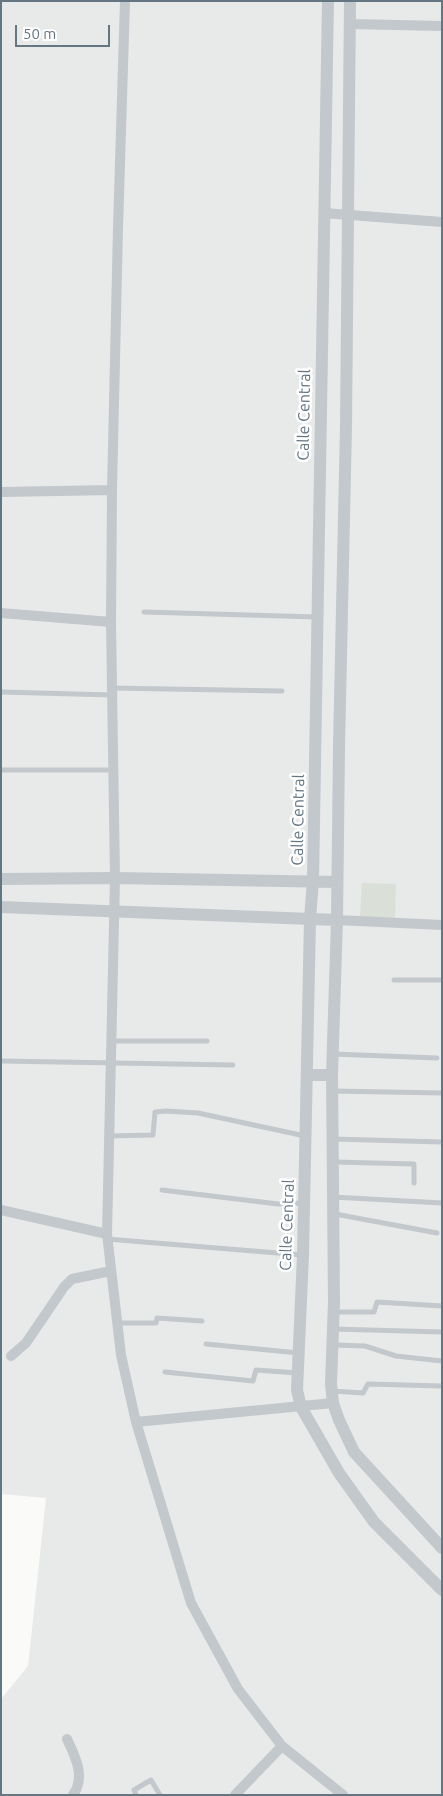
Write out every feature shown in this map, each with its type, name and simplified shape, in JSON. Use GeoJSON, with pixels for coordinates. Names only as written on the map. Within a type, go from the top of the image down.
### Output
{"type":"FeatureCollection","features":[{"type":"Feature","properties":{"kind":"street"},"geometry":{"type":"LineString","coordinates":[[125,1],[112,490],[111,622],[115,878],[107,1237],[117,1323],[121,1355],[136,1422],[191,1603],[238,1690],[282,1746],[343,1795]]}},
{"type":"Feature","properties":{"kind":"street","name":"Calle Central"},"geometry":{"type":"LineString","coordinates":[[328,1],[313,881],[310,919],[303,1255],[297,1390],[301,1407],[339,1473],[374,1522],[442,1590]]}},
{"type":"Feature","properties":{"kind":"street"},"geometry":{"type":"LineString","coordinates":[[350,1],[349,214],[337,920],[332,1075],[334,1312],[332,1397],[339,1420],[354,1452],[442,1548]]}},
{"type":"Feature","properties":{"kind":"street"},"geometry":{"type":"LineString","coordinates":[[350,24],[442,26]]}},
{"type":"Feature","properties":{"kind":"street"},"geometry":{"type":"LineString","coordinates":[[324,213],[442,222]]}},
{"type":"Feature","properties":{"kind":"street"},"geometry":{"type":"LineString","coordinates":[[1,492],[112,490]]}},
{"type":"Feature","properties":{"kind":"street"},"geometry":{"type":"LineString","coordinates":[[1,613],[111,622]]}},
{"type":"Feature","properties":{"kind":"street"},"geometry":{"type":"LineString","coordinates":[[1,879],[115,878],[337,882]]}},
{"type":"Feature","properties":{"kind":"street"},"geometry":{"type":"LineString","coordinates":[[1,907],[442,925]]}},
{"type":"Feature","properties":{"kind":"street"},"geometry":{"type":"LineString","coordinates":[[307,1075],[332,1075]]}},
{"type":"Feature","properties":{"kind":"street"},"geometry":{"type":"LineString","coordinates":[[1,1210],[107,1237]]}},
{"type":"Feature","properties":{"kind":"street"},"geometry":{"type":"LineString","coordinates":[[11,1356],[26,1343],[64,1287],[72,1279],[111,1271]]}},
{"type":"Feature","properties":{"kind":"street"},"geometry":{"type":"LineString","coordinates":[[136,1422],[301,1407],[332,1397]]}},
{"type":"Feature","properties":{"kind":"street"},"geometry":{"type":"LineString","coordinates":[[67,1739],[76,1757],[79,1773],[76,1791],[73,1795]]}},
{"type":"Feature","properties":{"kind":"street"},"geometry":{"type":"LineString","coordinates":[[235,1795],[282,1746]]}},
{"type":"Feature","properties":{"kind":"lane"},"geometry":{"type":"LineString","coordinates":[[144,612],[317,617]]}},
{"type":"Feature","properties":{"kind":"lane"},"geometry":{"type":"LineString","coordinates":[[1,692],[282,691]]}},
{"type":"Feature","properties":{"kind":"lane"},"geometry":{"type":"LineString","coordinates":[[1,770],[113,770]]}},
{"type":"Feature","properties":{"kind":"lane"},"geometry":{"type":"LineString","coordinates":[[394,980],[442,980]]}},
{"type":"Feature","properties":{"kind":"lane"},"geometry":{"type":"LineString","coordinates":[[111,1041],[207,1041]]}},
{"type":"Feature","properties":{"kind":"lane"},"geometry":{"type":"LineString","coordinates":[[333,1054],[437,1058]]}},
{"type":"Feature","properties":{"kind":"lane"},"geometry":{"type":"LineString","coordinates":[[1,1061],[233,1065]]}},
{"type":"Feature","properties":{"kind":"lane"},"geometry":{"type":"LineString","coordinates":[[332,1091],[442,1093]]}},
{"type":"Feature","properties":{"kind":"lane"},"geometry":{"type":"LineString","coordinates":[[109,1136],[154,1135],[155,1112],[166,1111],[198,1114],[306,1136]]}},
{"type":"Feature","properties":{"kind":"lane"},"geometry":{"type":"LineString","coordinates":[[332,1139],[442,1142]]}},
{"type":"Feature","properties":{"kind":"lane"},"geometry":{"type":"LineString","coordinates":[[333,1162],[414,1164],[414,1183]]}},
{"type":"Feature","properties":{"kind":"lane"},"geometry":{"type":"LineString","coordinates":[[162,1190],[278,1204],[304,1203]]}},
{"type":"Feature","properties":{"kind":"lane"},"geometry":{"type":"LineString","coordinates":[[333,1197],[442,1203]]}},
{"type":"Feature","properties":{"kind":"lane"},"geometry":{"type":"LineString","coordinates":[[333,1213],[437,1233]]}},
{"type":"Feature","properties":{"kind":"lane"},"geometry":{"type":"LineString","coordinates":[[107,1237],[303,1255]]}},
{"type":"Feature","properties":{"kind":"lane"},"geometry":{"type":"LineString","coordinates":[[334,1312],[374,1312],[377,1302],[442,1306]]}},
{"type":"Feature","properties":{"kind":"lane"},"geometry":{"type":"LineString","coordinates":[[117,1323],[156,1323],[157,1318],[202,1321]]}},
{"type":"Feature","properties":{"kind":"lane"},"geometry":{"type":"LineString","coordinates":[[333,1329],[442,1332]]}},
{"type":"Feature","properties":{"kind":"lane"},"geometry":{"type":"LineString","coordinates":[[206,1344],[299,1353]]}},
{"type":"Feature","properties":{"kind":"lane"},"geometry":{"type":"LineString","coordinates":[[332,1345],[365,1346],[396,1356],[442,1361]]}},
{"type":"Feature","properties":{"kind":"lane"},"geometry":{"type":"LineString","coordinates":[[165,1372],[253,1381],[256,1370],[298,1373]]}},
{"type":"Feature","properties":{"kind":"lane"},"geometry":{"type":"LineString","coordinates":[[332,1397],[363,1393],[368,1384],[442,1386]]}},
{"type":"Feature","properties":{"kind":"lane"},"geometry":{"type":"LineString","coordinates":[[136,1795],[134,1790],[151,1780],[160,1795]]}},
{"type":"Feature","properties":{"kind":"shaded area"},"geometry":{"type":"Polygon","coordinates":[[[1,1],[442,1],[442,1795],[1,1795],[1,1699],[28,1666],[46,1498],[1,1494],[1,1]]]}},
{"type":"Feature","properties":{"kind":"shaded area"},"geometry":{"type":"Polygon","coordinates":[[[362,883],[396,884],[395,918],[360,917],[362,883]]]}}]}
